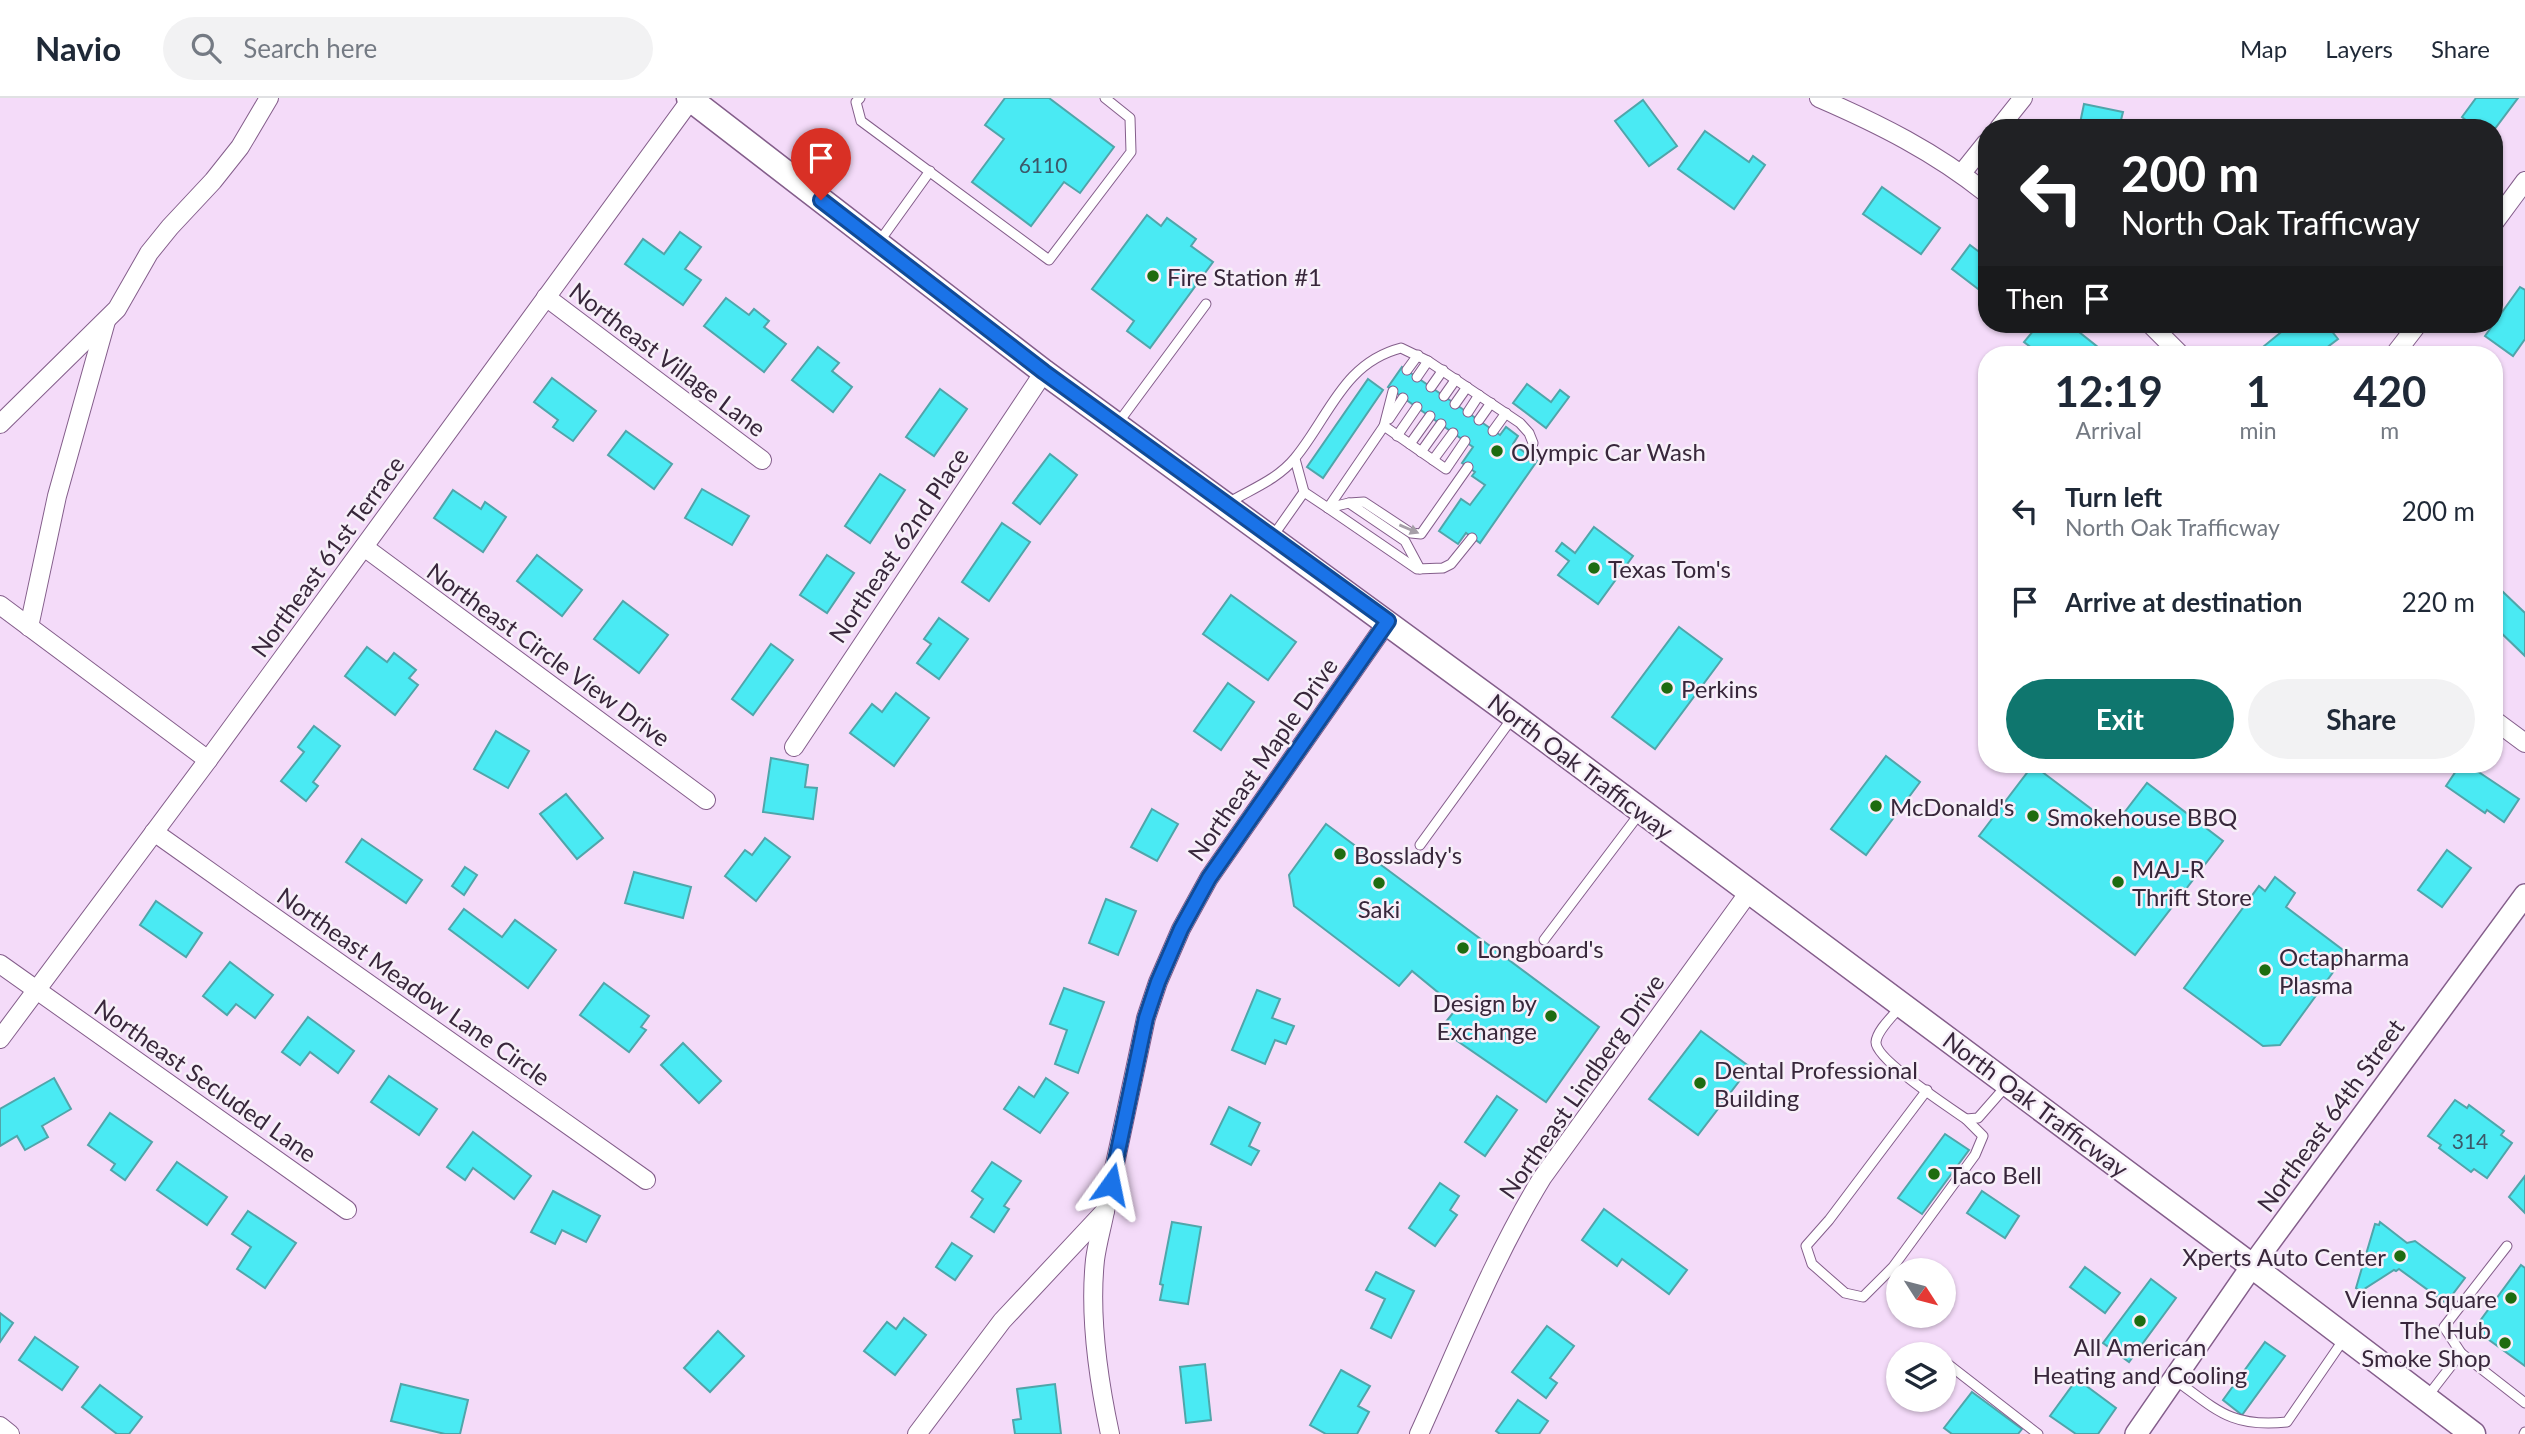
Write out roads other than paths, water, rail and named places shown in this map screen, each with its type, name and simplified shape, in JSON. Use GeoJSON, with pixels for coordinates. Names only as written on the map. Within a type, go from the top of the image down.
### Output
{"type":"FeatureCollection","features":[{"type":"Feature","properties":{"kind":"main road","name":"North Oak Trafficway"},"geometry":{"type":"LineString","coordinates":[[691,99],[1044,372],[1388,621],[2252,1266],[2469,1433]]}},
{"type":"Feature","properties":{"kind":"street"},"geometry":{"type":"LineString","coordinates":[[0,424],[117,309],[156,244],[240,147],[269,98]]}},
{"type":"Feature","properties":{"kind":"street"},"geometry":{"type":"LineString","coordinates":[[1819,98],[1881,126],[1962,173],[1978,186]]}},
{"type":"Feature","properties":{"kind":"street"},"geometry":{"type":"LineString","coordinates":[[2006,119],[2023,98]]}},
{"type":"Feature","properties":{"kind":"street","name":"Northeast 61st Terrace"},"geometry":{"type":"LineString","coordinates":[[0,1039],[208,760],[691,99]]}},
{"type":"Feature","properties":{"kind":"street"},"geometry":{"type":"LineString","coordinates":[[1962,173],[1978,153]]}},
{"type":"Feature","properties":{"kind":"street"},"geometry":{"type":"LineString","coordinates":[[2503,211],[2525,181]]}},
{"type":"Feature","properties":{"kind":"street","name":"Northeast Village Lane"},"geometry":{"type":"LineString","coordinates":[[546,298],[762,460]]}},
{"type":"Feature","properties":{"kind":"street"},"geometry":{"type":"LineString","coordinates":[[29,627],[57,496],[106,320]]}},
{"type":"Feature","properties":{"kind":"street"},"geometry":{"type":"LineString","coordinates":[[2159,333],[2171,346]]}},
{"type":"Feature","properties":{"kind":"street","name":"Northeast 62nd Place"},"geometry":{"type":"LineString","coordinates":[[794,747],[1044,372]]}},
{"type":"Feature","properties":{"kind":"street","name":"Northeast Circle View Drive"},"geometry":{"type":"LineString","coordinates":[[364,547],[706,800]]}},
{"type":"Feature","properties":{"kind":"street"},"geometry":{"type":"LineString","coordinates":[[0,605],[208,760]]}},
{"type":"Feature","properties":{"kind":"street","name":"Northeast Maple Drive"},"geometry":{"type":"LineString","coordinates":[[1110,1434],[1096,1345],[1095,1259],[1146,1018],[1158,982],[1181,929],[1209,878],[1388,621]]}},
{"type":"Feature","properties":{"kind":"street"},"geometry":{"type":"LineString","coordinates":[[2503,727],[2525,743]]}},
{"type":"Feature","properties":{"kind":"street","name":"Northeast Meadow Lane Circle"},"geometry":{"type":"LineString","coordinates":[[153,832],[646,1180]]}},
{"type":"Feature","properties":{"kind":"street","name":"Northeast Lindberg Drive"},"geometry":{"type":"LineString","coordinates":[[1419,1434],[1502,1249],[1535,1189],[1749,892]]}},
{"type":"Feature","properties":{"kind":"street","name":"Northeast 64th Street"},"geometry":{"type":"LineString","coordinates":[[2136,1434],[2252,1266],[2525,895]]}},
{"type":"Feature","properties":{"kind":"street","name":"Northeast Secluded Lane"},"geometry":{"type":"LineString","coordinates":[[0,964],[347,1210]]}},
{"type":"Feature","properties":{"kind":"street"},"geometry":{"type":"LineString","coordinates":[[917,1434],[1002,1321],[1105,1211]]}},
{"type":"Feature","properties":{"kind":"street"},"geometry":{"type":"LineString","coordinates":[[0,1426],[10,1434]]}},
{"type":"Feature","properties":{"kind":"lane"},"geometry":{"type":"LineString","coordinates":[[860,98],[856,102],[861,121],[1049,260],[1131,152],[1130,118],[1105,98]]}},
{"type":"Feature","properties":{"kind":"lane"},"geometry":{"type":"LineString","coordinates":[[878,244],[930,172]]}},
{"type":"Feature","properties":{"kind":"lane"},"geometry":{"type":"LineString","coordinates":[[1117,424],[1206,304]]}},
{"type":"Feature","properties":{"kind":"lane"},"geometry":{"type":"LineString","coordinates":[[1226,504],[1268,482],[1295,459],[1332,401],[1357,371],[1389,351],[1401,348],[1429,361],[1520,423],[1534,443],[1530,456]]}},
{"type":"Feature","properties":{"kind":"lane"},"geometry":{"type":"LineString","coordinates":[[1408,370],[1418,355]]}},
{"type":"Feature","properties":{"kind":"lane"},"geometry":{"type":"LineString","coordinates":[[1417,377],[1429,361]]}},
{"type":"Feature","properties":{"kind":"lane"},"geometry":{"type":"LineString","coordinates":[[1431,387],[1443,370]]}},
{"type":"Feature","properties":{"kind":"lane"},"geometry":{"type":"LineString","coordinates":[[1444,396],[1456,379]]}},
{"type":"Feature","properties":{"kind":"lane"},"geometry":{"type":"LineString","coordinates":[[1455,404],[1467,387]]}},
{"type":"Feature","properties":{"kind":"lane"},"geometry":{"type":"LineString","coordinates":[[1384,426],[1393,391]]}},
{"type":"Feature","properties":{"kind":"lane"},"geometry":{"type":"LineString","coordinates":[[1468,412],[1479,396]]}},
{"type":"Feature","properties":{"kind":"lane"},"geometry":{"type":"LineString","coordinates":[[1328,508],[1403,398]]}},
{"type":"Feature","properties":{"kind":"lane"},"geometry":{"type":"LineString","coordinates":[[1479,421],[1491,404]]}},
{"type":"Feature","properties":{"kind":"lane"},"geometry":{"type":"LineString","coordinates":[[1397,436],[1417,407]]}},
{"type":"Feature","properties":{"kind":"lane"},"geometry":{"type":"LineString","coordinates":[[1493,431],[1506,413]]}},
{"type":"Feature","properties":{"kind":"lane"},"geometry":{"type":"LineString","coordinates":[[1410,444],[1430,416]]}},
{"type":"Feature","properties":{"kind":"lane"},"geometry":{"type":"LineString","coordinates":[[1421,452],[1441,424]]}},
{"type":"Feature","properties":{"kind":"lane"},"geometry":{"type":"LineString","coordinates":[[1384,426],[1446,469],[1465,441]]}},
{"type":"Feature","properties":{"kind":"lane"},"geometry":{"type":"LineString","coordinates":[[1433,460],[1453,433]]}},
{"type":"Feature","properties":{"kind":"lane"},"geometry":{"type":"LineString","coordinates":[[1295,459],[1304,492],[1401,559],[1420,569],[1443,568],[1451,564],[1472,538]]}},
{"type":"Feature","properties":{"kind":"lane"},"geometry":{"type":"LineString","coordinates":[[1328,508],[1364,502],[1411,533],[1421,534],[1468,467]]}},
{"type":"Feature","properties":{"kind":"lane"},"geometry":{"type":"LineString","coordinates":[[1272,538],[1304,492]]}},
{"type":"Feature","properties":{"kind":"lane"},"geometry":{"type":"LineString","coordinates":[[1349,503],[1405,541],[1420,569]]}},
{"type":"Feature","properties":{"kind":"lane"},"geometry":{"type":"LineString","coordinates":[[1420,845],[1514,716]]}},
{"type":"Feature","properties":{"kind":"lane"},"geometry":{"type":"LineString","coordinates":[[1544,940],[1641,812]]}},
{"type":"Feature","properties":{"kind":"lane"},"geometry":{"type":"LineString","coordinates":[[1902,1005],[1876,1038],[1877,1047],[1885,1059],[1927,1090],[1966,1119],[1983,1136],[1975,1155],[1893,1267],[1863,1297],[1845,1293],[1812,1264],[1806,1247],[1927,1090]]}},
{"type":"Feature","properties":{"kind":"lane"},"geometry":{"type":"LineString","coordinates":[[1966,1119],[1978,1118],[2008,1084]]}},
{"type":"Feature","properties":{"kind":"lane"},"geometry":{"type":"LineString","coordinates":[[2507,1246],[2444,1327],[2461,1353],[2525,1403]]}},
{"type":"Feature","properties":{"kind":"lane"},"geometry":{"type":"LineString","coordinates":[[2174,1379],[2235,1420],[2264,1424],[2287,1422],[2345,1337]]}},
{"type":"Feature","properties":{"kind":"lane"},"geometry":{"type":"LineString","coordinates":[[2426,1398],[2461,1353]]}},
{"type":"Feature","properties":{"kind":"lane"},"geometry":{"type":"LineString","coordinates":[[1956,1370],[2038,1434]]}},
{"type":"Feature","properties":{"kind":"place","name":"Fire Station #1"},"geometry":{"type":"Point","coordinates":[1153,276]}},
{"type":"Feature","properties":{"kind":"place","name":"Olympic Car Wash"},"geometry":{"type":"Point","coordinates":[1497,451]}},
{"type":"Feature","properties":{"kind":"place","name":"Texas Tom's"},"geometry":{"type":"Point","coordinates":[1594,568]}},
{"type":"Feature","properties":{"kind":"place","name":"Perkins"},"geometry":{"type":"Point","coordinates":[1667,688]}},
{"type":"Feature","properties":{"kind":"place","name":"McDonald's"},"geometry":{"type":"Point","coordinates":[1876,806]}},
{"type":"Feature","properties":{"kind":"place","name":"Smokehouse BBQ"},"geometry":{"type":"Point","coordinates":[2033,816]}},
{"type":"Feature","properties":{"kind":"place","name":"Bosslady's"},"geometry":{"type":"Point","coordinates":[1340,854]}},
{"type":"Feature","properties":{"kind":"place","name":"MAJ-R Thrift Store"},"geometry":{"type":"Point","coordinates":[2118,882]}},
{"type":"Feature","properties":{"kind":"place","name":"Saki"},"geometry":{"type":"Point","coordinates":[1379,883]}},
{"type":"Feature","properties":{"kind":"place","name":"Longboard's"},"geometry":{"type":"Point","coordinates":[1463,948]}},
{"type":"Feature","properties":{"kind":"place","name":"Octapharma Plasma"},"geometry":{"type":"Point","coordinates":[2265,970]}},
{"type":"Feature","properties":{"kind":"place","name":"Design by Exchange"},"geometry":{"type":"Point","coordinates":[1551,1016]}},
{"type":"Feature","properties":{"kind":"place","name":"Dental Professional Building"},"geometry":{"type":"Point","coordinates":[1700,1083]}},
{"type":"Feature","properties":{"kind":"place","name":"Taco Bell"},"geometry":{"type":"Point","coordinates":[1934,1174]}},
{"type":"Feature","properties":{"kind":"place","name":"Xperts Auto Center"},"geometry":{"type":"Point","coordinates":[2400,1256]}},
{"type":"Feature","properties":{"kind":"place","name":"Vienna Square"},"geometry":{"type":"Point","coordinates":[2511,1298]}},
{"type":"Feature","properties":{"kind":"place","name":"All American Heating and Cooling"},"geometry":{"type":"Point","coordinates":[2140,1321]}},
{"type":"Feature","properties":{"kind":"place","name":"The Hub Smoke Shop"},"geometry":{"type":"Point","coordinates":[2505,1343]}}]}
